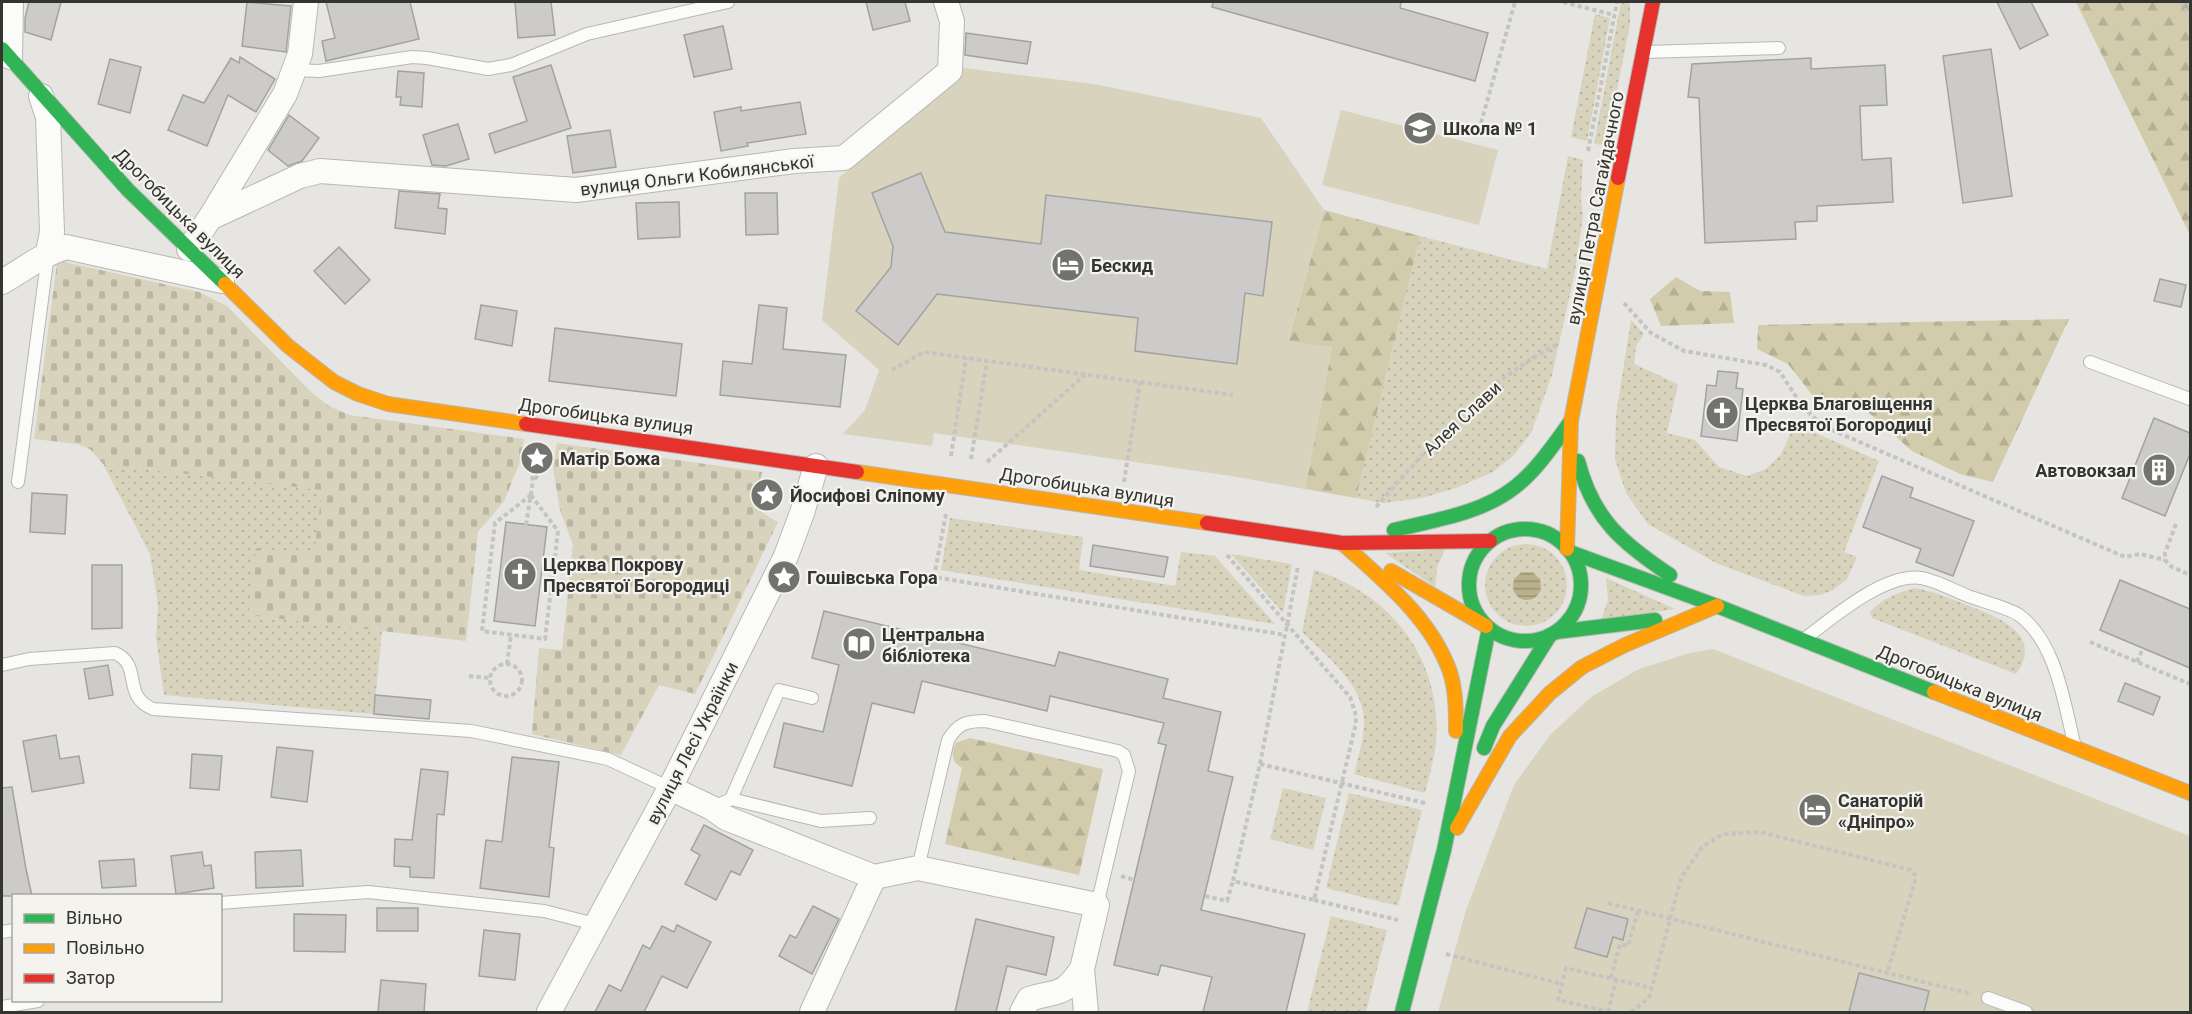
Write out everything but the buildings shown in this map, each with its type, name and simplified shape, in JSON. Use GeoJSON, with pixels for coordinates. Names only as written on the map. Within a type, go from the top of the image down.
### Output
{"type":"FeatureCollection","features":[{"type":"Feature","properties":{"kind":"street"},"geometry":{"type":"LineString","coordinates":[[6,53],[11,2]]}},
{"type":"Feature","properties":{"kind":"street"},"geometry":{"type":"LineString","coordinates":[[189,249],[285,94],[300,54],[306,2]]}},
{"type":"Feature","properties":{"kind":"street","name":"вулиця Ольги Кобилянської"},"geometry":{"type":"LineString","coordinates":[[210,218],[300,176],[321,171],[576,190],[794,161],[844,158],[950,71],[952,21],[946,2]]}},
{"type":"Feature","properties":{"kind":"street","name":"вулиця Петра Сагайдачного"},"geometry":{"type":"LineString","coordinates":[[1571,421],[1653,2]]}},
{"type":"Feature","properties":{"kind":"street","name":"Дрогобицька вулиця"},"geometry":{"type":"LineString","coordinates":[[6,53],[128,190],[288,346],[334,382],[358,394],[388,404],[1342,543]]}},
{"type":"Feature","properties":{"kind":"street"},"geometry":{"type":"LineString","coordinates":[[38,88],[48,117],[52,232],[48,252]]}},
{"type":"Feature","properties":{"kind":"street"},"geometry":{"type":"LineString","coordinates":[[2,282],[32,265],[48,252],[66,247],[222,281]]}},
{"type":"Feature","properties":{"kind":"street"},"geometry":{"type":"LineString","coordinates":[[1530,492],[1571,421]]}},
{"type":"Feature","properties":{"kind":"street"},"geometry":{"type":"LineString","coordinates":[[1342,543],[1446,516],[1485,504],[1509,492],[1538,464],[1571,421]]}},
{"type":"Feature","properties":{"kind":"street"},"geometry":{"type":"LineString","coordinates":[[1568,550],[1571,421]]}},
{"type":"Feature","properties":{"kind":"street"},"geometry":{"type":"LineString","coordinates":[[1571,421],[1579,465],[1592,504],[1609,527],[1637,554],[1717,606]]}},
{"type":"Feature","properties":{"kind":"street","name":"вулиця Лесі Українки"},"geometry":{"type":"LineString","coordinates":[[549,1012],[670,788],[786,556],[816,466]]}},
{"type":"Feature","properties":{"kind":"street"},"geometry":{"type":"LineString","coordinates":[[1487,627],[1476,614],[1470,599],[1470,573],[1477,555],[1496,538],[1513,517]]}},
{"type":"Feature","properties":{"kind":"street"},"geometry":{"type":"LineString","coordinates":[[1342,543],[1496,538],[1515,530],[1530,529],[1544,532],[1557,539],[1568,550],[1578,568],[1581,586],[1578,604],[1569,620],[1553,634],[1493,726],[1444,850]]}},
{"type":"Feature","properties":{"kind":"street"},"geometry":{"type":"LineString","coordinates":[[1342,543],[1498,635],[1518,641],[1683,616],[1717,606]]}},
{"type":"Feature","properties":{"kind":"street"},"geometry":{"type":"LineString","coordinates":[[1342,543],[1412,608],[1430,630],[1446,662],[1453,688],[1456,725],[1444,850]]}},
{"type":"Feature","properties":{"kind":"street"},"geometry":{"type":"LineString","coordinates":[[1568,550],[1717,606]]}},
{"type":"Feature","properties":{"kind":"street"},"geometry":{"type":"LineString","coordinates":[[1444,850],[1510,736],[1550,693],[1582,667],[1625,645],[1717,606]]}},
{"type":"Feature","properties":{"kind":"street","name":"Дрогобицька вулиця"},"geometry":{"type":"LineString","coordinates":[[1717,606],[2190,793]]}},
{"type":"Feature","properties":{"kind":"street"},"geometry":{"type":"LineString","coordinates":[[1402,1012],[1444,850],[1487,627]]}},
{"type":"Feature","properties":{"kind":"street"},"geometry":{"type":"LineString","coordinates":[[670,788],[721,804],[726,818],[874,877],[918,868],[1097,905],[1082,969],[1086,1012]]}},
{"type":"Feature","properties":{"kind":"street"},"geometry":{"type":"LineString","coordinates":[[812,1012],[874,877]]}},
{"type":"Feature","properties":{"kind":"street"},"geometry":{"type":"LineString","coordinates":[[1022,1012],[1029,999],[1061,992],[1072,983],[1082,969]]}},
{"type":"Feature","properties":{"kind":"lane"},"geometry":{"type":"LineString","coordinates":[[295,70],[332,69],[412,57],[488,69],[511,65],[587,33],[728,2]]}},
{"type":"Feature","properties":{"kind":"lane"},"geometry":{"type":"LineString","coordinates":[[1645,52],[1779,48]]}},
{"type":"Feature","properties":{"kind":"lane"},"geometry":{"type":"LineString","coordinates":[[18,482],[48,252]]}},
{"type":"Feature","properties":{"kind":"lane"},"geometry":{"type":"LineString","coordinates":[[2090,362],[2190,399]]}},
{"type":"Feature","properties":{"kind":"lane"},"geometry":{"type":"LineString","coordinates":[[1804,640],[1859,598],[1902,580],[1921,578],[2019,615],[2048,652],[2060,683],[2074,747]]}},
{"type":"Feature","properties":{"kind":"lane"},"geometry":{"type":"LineString","coordinates":[[2,665],[29,659],[115,653],[123,656],[131,668],[134,691],[142,704],[153,709],[471,731],[608,759],[670,788]]}},
{"type":"Feature","properties":{"kind":"lane"},"geometry":{"type":"LineString","coordinates":[[812,698],[779,690],[721,804],[821,821],[870,818]]}},
{"type":"Feature","properties":{"kind":"lane"},"geometry":{"type":"LineString","coordinates":[[918,868],[948,740],[954,729],[969,721],[985,721],[1124,755],[1129,771],[1097,905]]}},
{"type":"Feature","properties":{"kind":"lane"},"geometry":{"type":"LineString","coordinates":[[222,903],[368,892],[544,911],[596,924]]}},
{"type":"Feature","properties":{"kind":"lane"},"geometry":{"type":"LineString","coordinates":[[1988,998],[2026,1012]]}},
{"type":"Feature","properties":{"kind":"lane"},"geometry":{"type":"LineString","coordinates":[[2,1007],[32,1002]]}},
{"type":"Feature","properties":{"kind":"path"},"geometry":{"type":"LineString","coordinates":[[1481,123],[1515,2]]}},
{"type":"Feature","properties":{"kind":"path"},"geometry":{"type":"LineString","coordinates":[[1563,2],[1614,15]]}},
{"type":"Feature","properties":{"kind":"path"},"geometry":{"type":"LineString","coordinates":[[1588,151],[1617,2]]}},
{"type":"Feature","properties":{"kind":"path"},"geometry":{"type":"LineString","coordinates":[[2181,2],[2190,17]]}},
{"type":"Feature","properties":{"kind":"path"},"geometry":{"type":"LineString","coordinates":[[1618,295],[1652,333],[1684,351],[1766,365],[1780,372],[1800,404],[1813,417],[1832,430],[2125,557],[2140,554],[2165,560],[2172,567],[2190,575]]}},
{"type":"Feature","properties":{"kind":"path","name":"Алея Слави"},"geometry":{"type":"LineString","coordinates":[[1371,513],[1416,461],[1465,411],[1517,368],[1558,344]]}},
{"type":"Feature","properties":{"kind":"path"},"geometry":{"type":"LineString","coordinates":[[892,370],[924,352],[1233,395]]}},
{"type":"Feature","properties":{"kind":"path"},"geometry":{"type":"LineString","coordinates":[[951,456],[966,358]]}},
{"type":"Feature","properties":{"kind":"path"},"geometry":{"type":"LineString","coordinates":[[971,459],[987,361]]}},
{"type":"Feature","properties":{"kind":"path"},"geometry":{"type":"LineString","coordinates":[[987,462],[1086,375]]}},
{"type":"Feature","properties":{"kind":"path"},"geometry":{"type":"LineString","coordinates":[[1124,482],[1140,382]]}},
{"type":"Feature","properties":{"kind":"path"},"geometry":{"type":"LineString","coordinates":[[526,525],[533,481],[529,463]]}},
{"type":"Feature","properties":{"kind":"path"},"geometry":{"type":"LineString","coordinates":[[533,481],[547,465]]}},
{"type":"Feature","properties":{"kind":"path"},"geometry":{"type":"LineString","coordinates":[[531,495],[558,531],[545,639],[482,632],[495,523],[531,495]]}},
{"type":"Feature","properties":{"kind":"path"},"geometry":{"type":"LineString","coordinates":[[947,511],[934,577],[1285,635]]}},
{"type":"Feature","properties":{"kind":"path"},"geometry":{"type":"LineString","coordinates":[[2165,560],[2165,553],[2176,524]]}},
{"type":"Feature","properties":{"kind":"path"},"geometry":{"type":"LineString","coordinates":[[1222,549],[1350,697],[1355,711],[1356,723],[1314,900]]}},
{"type":"Feature","properties":{"kind":"path"},"geometry":{"type":"LineString","coordinates":[[1205,896],[1227,901],[1233,881],[1260,764],[1299,560]]}},
{"type":"Feature","properties":{"kind":"path"},"geometry":{"type":"LineString","coordinates":[[507,664],[511,635]]}},
{"type":"Feature","properties":{"kind":"path"},"geometry":{"type":"LineString","coordinates":[[2090,642],[2190,684]]}},
{"type":"Feature","properties":{"kind":"path"},"geometry":{"type":"LineString","coordinates":[[2137,662],[2143,648]]}},
{"type":"Feature","properties":{"kind":"path"},"geometry":{"type":"LineString","coordinates":[[507,664],[520,672],[521,682],[517,691],[507,696],[498,694],[491,686],[490,678],[496,667],[507,664]]}},
{"type":"Feature","properties":{"kind":"path"},"geometry":{"type":"LineString","coordinates":[[468,676],[490,678]]}},
{"type":"Feature","properties":{"kind":"path"},"geometry":{"type":"LineString","coordinates":[[1260,764],[1431,804]]}},
{"type":"Feature","properties":{"kind":"path"},"geometry":{"type":"LineString","coordinates":[[1631,1012],[1649,998],[1681,878],[1702,847],[1723,834],[1760,832],[1911,870],[1916,875],[1887,973]]}},
{"type":"Feature","properties":{"kind":"path"},"geometry":{"type":"LineString","coordinates":[[1233,881],[1401,921]]}},
{"type":"Feature","properties":{"kind":"path"},"geometry":{"type":"LineString","coordinates":[[1608,903],[1988,998]]}},
{"type":"Feature","properties":{"kind":"path"},"geometry":{"type":"LineString","coordinates":[[1611,978],[1620,944],[1628,946],[1638,911]]}},
{"type":"Feature","properties":{"kind":"path"},"geometry":{"type":"LineString","coordinates":[[1439,952],[1562,984]]}},
{"type":"Feature","properties":{"kind":"path"},"geometry":{"type":"LineString","coordinates":[[1616,980],[1609,1012],[1558,999],[1566,968],[1652,988]]}},
{"type":"Feature","properties":{"kind":"green space"},"geometry":{"type":"Polygon","coordinates":[[[1621,2],[1630,2],[1630,24],[1607,141],[1600,145],[1594,143],[1621,2]]]}},
{"type":"Feature","properties":{"kind":"green space"},"geometry":{"type":"Polygon","coordinates":[[[2076,2],[2190,2],[2190,235],[2076,2]]]}},
{"type":"Feature","properties":{"kind":"green space"},"geometry":{"type":"Polygon","coordinates":[[[1595,14],[1610,18],[1587,141],[1571,137],[1595,14]]]}},
{"type":"Feature","properties":{"kind":"green space","name":"Бескид"},"geometry":{"type":"Polygon","coordinates":[[[963,68],[1094,84],[1261,118],[1324,210],[1288,341],[1332,347],[1305,489],[1231,476],[934,433],[932,446],[843,434],[865,410],[879,370],[822,320],[839,178],[963,68]]]}},
{"type":"Feature","properties":{"kind":"green space"},"geometry":{"type":"Polygon","coordinates":[[[1341,110],[1498,150],[1479,225],[1322,185],[1341,110]]]}},
{"type":"Feature","properties":{"kind":"green space"},"geometry":{"type":"Polygon","coordinates":[[[1568,156],[1583,160],[1581,200],[1583,216],[1575,272],[1552,375],[1531,433],[1514,455],[1493,472],[1456,488],[1422,498],[1383,503],[1356,498],[1420,236],[1547,269],[1568,156]]]}},
{"type":"Feature","properties":{"kind":"green space"},"geometry":{"type":"Polygon","coordinates":[[[1324,210],[1420,236],[1356,498],[1305,489],[1332,347],[1288,342],[1324,210]]]}},
{"type":"Feature","properties":{"kind":"green space"},"geometry":{"type":"Polygon","coordinates":[[[60,261],[199,292],[227,306],[312,393],[329,406],[349,415],[524,439],[520,462],[504,501],[478,532],[466,641],[248,615],[256,548],[314,555],[322,490],[103,464],[90,449],[77,444],[34,439],[57,263],[60,261]]]}},
{"type":"Feature","properties":{"kind":"green space"},"geometry":{"type":"Polygon","coordinates":[[[1676,277],[1700,291],[1730,292],[1734,323],[1661,326],[1650,299],[1676,277]]]}},
{"type":"Feature","properties":{"kind":"green space"},"geometry":{"type":"Polygon","coordinates":[[[2069,319],[1993,482],[1960,474],[1912,451],[1859,404],[1817,401],[1788,364],[1757,349],[1758,325],[2069,319]]]}},
{"type":"Feature","properties":{"kind":"green space"},"geometry":{"type":"Polygon","coordinates":[[[1631,320],[1644,334],[1636,346],[1634,364],[1678,384],[1667,433],[1695,440],[1719,467],[1747,476],[1766,469],[1781,454],[1795,424],[1879,461],[1844,552],[1857,557],[1847,579],[1833,590],[1820,595],[1804,596],[1718,564],[1648,524],[1626,493],[1615,459],[1616,415],[1631,320]]]}},
{"type":"Feature","properties":{"kind":"green space"},"geometry":{"type":"Polygon","coordinates":[[[557,443],[762,472],[755,502],[761,511],[778,522],[695,694],[659,685],[621,755],[532,734],[539,648],[562,650],[573,545],[560,510],[553,468],[557,443]]]}},
{"type":"Feature","properties":{"kind":"green space"},"geometry":{"type":"Polygon","coordinates":[[[103,464],[323,490],[315,555],[248,615],[382,631],[374,714],[164,695],[156,637],[158,605],[150,554],[103,464]]]}},
{"type":"Feature","properties":{"kind":"green space"},"geometry":{"type":"Polygon","coordinates":[[[950,518],[1083,537],[1079,570],[1175,586],[1181,552],[1215,556],[1275,624],[941,570],[950,518]]]}},
{"type":"Feature","properties":{"kind":"green space"},"geometry":{"type":"Polygon","coordinates":[[[1526,544],[1542,547],[1555,556],[1564,569],[1567,585],[1564,601],[1555,614],[1542,623],[1526,626],[1510,623],[1497,614],[1488,601],[1485,585],[1488,569],[1497,556],[1510,547],[1526,544]]]}},
{"type":"Feature","properties":{"kind":"green space"},"geometry":{"type":"Polygon","coordinates":[[[1445,549],[1437,568],[1435,587],[1385,553],[1445,549]]]}},
{"type":"Feature","properties":{"kind":"green space"},"geometry":{"type":"Polygon","coordinates":[[[1231,554],[1292,564],[1283,613],[1231,554]]]}},
{"type":"Feature","properties":{"kind":"green space"},"geometry":{"type":"Polygon","coordinates":[[[1314,570],[1342,581],[1367,595],[1388,613],[1406,634],[1421,658],[1431,684],[1436,713],[1436,743],[1425,793],[1354,774],[1364,729],[1363,709],[1358,696],[1342,672],[1302,632],[1314,570]]]}},
{"type":"Feature","properties":{"kind":"green space"},"geometry":{"type":"Polygon","coordinates":[[[1606,578],[1675,609],[1601,620],[1608,600],[1606,578]]]}},
{"type":"Feature","properties":{"kind":"green space"},"geometry":{"type":"Polygon","coordinates":[[[1914,588],[1941,595],[1979,610],[2014,629],[2025,648],[2023,660],[2016,674],[1872,618],[1870,612],[1884,600],[1914,588]]]}},
{"type":"Feature","properties":{"kind":"green space","name":"Санаторій «Дніпро»"},"geometry":{"type":"Polygon","coordinates":[[[1713,649],[2190,836],[2190,1012],[1438,1012],[1466,910],[1514,785],[1550,735],[1591,697],[1639,669],[1690,653],[1713,649]]]}},
{"type":"Feature","properties":{"kind":"green space"},"geometry":{"type":"Polygon","coordinates":[[[970,738],[1103,769],[1079,875],[945,844],[962,768],[954,760],[953,750],[956,743],[970,738]]]}},
{"type":"Feature","properties":{"kind":"green space"},"geometry":{"type":"Polygon","coordinates":[[[1283,788],[1326,798],[1313,850],[1270,839],[1283,788]]]}},
{"type":"Feature","properties":{"kind":"green space"},"geometry":{"type":"Polygon","coordinates":[[[1349,793],[1422,810],[1398,906],[1326,888],[1349,793]]]}},
{"type":"Feature","properties":{"kind":"green space"},"geometry":{"type":"Polygon","coordinates":[[[1331,916],[1387,930],[1366,1012],[1307,1012],[1331,916]]]}},
{"type":"Feature","properties":{"kind":"shaded area"},"geometry":{"type":"Polygon","coordinates":[[[1527,572],[1537,576],[1541,586],[1537,596],[1527,600],[1517,596],[1513,586],[1517,576],[1527,572]]]}},
{"type":"Feature","properties":{"kind":"traffic: fast"},"geometry":{"type":"LineString","coordinates":[[2,49],[128,190],[225,284]]}},
{"type":"Feature","properties":{"kind":"traffic: fast"},"geometry":{"type":"LineString","coordinates":[[1394,530],[1457,515],[1502,496],[1531,473],[1571,421]]}},
{"type":"Feature","properties":{"kind":"traffic: fast"},"geometry":{"type":"LineString","coordinates":[[1578,461],[1592,499],[1612,528],[1637,552],[1670,575]]}},
{"type":"Feature","properties":{"kind":"traffic: fast"},"geometry":{"type":"LineString","coordinates":[[1525,529],[1546,533],[1565,545],[1577,564],[1581,585],[1577,606],[1565,625],[1546,637],[1525,641],[1504,637],[1485,625],[1473,606],[1469,585],[1473,564],[1485,545],[1504,533],[1525,529]]}},
{"type":"Feature","properties":{"kind":"traffic: fast"},"geometry":{"type":"LineString","coordinates":[[1570,552],[1717,606],[1934,692]]}},
{"type":"Feature","properties":{"kind":"traffic: fast"},"geometry":{"type":"LineString","coordinates":[[1556,632],[1655,620]]}},
{"type":"Feature","properties":{"kind":"traffic: fast"},"geometry":{"type":"LineString","coordinates":[[1402,1012],[1444,850],[1489,628]]}},
{"type":"Feature","properties":{"kind":"traffic: fast"},"geometry":{"type":"LineString","coordinates":[[1484,748],[1493,726],[1550,635]]}},
{"type":"Feature","properties":{"kind":"traffic: slow"},"geometry":{"type":"LineString","coordinates":[[1567,549],[1571,421],[1618,178]]}},
{"type":"Feature","properties":{"kind":"traffic: slow"},"geometry":{"type":"LineString","coordinates":[[225,284],[288,346],[334,382],[358,394],[388,404],[526,424]]}},
{"type":"Feature","properties":{"kind":"traffic: slow"},"geometry":{"type":"LineString","coordinates":[[857,472],[1207,523]]}},
{"type":"Feature","properties":{"kind":"traffic: slow"},"geometry":{"type":"LineString","coordinates":[[1342,543],[1404,601],[1431,634],[1442,652],[1452,679],[1456,731]]}},
{"type":"Feature","properties":{"kind":"traffic: slow"},"geometry":{"type":"LineString","coordinates":[[1391,571],[1486,626]]}},
{"type":"Feature","properties":{"kind":"traffic: slow"},"geometry":{"type":"LineString","coordinates":[[1457,828],[1510,736],[1550,693],[1582,667],[1625,645],[1717,606]]}},
{"type":"Feature","properties":{"kind":"traffic: slow"},"geometry":{"type":"LineString","coordinates":[[1934,692],[2190,793]]}},
{"type":"Feature","properties":{"kind":"traffic: jam"},"geometry":{"type":"LineString","coordinates":[[1618,178],[1653,2]]}},
{"type":"Feature","properties":{"kind":"traffic: jam"},"geometry":{"type":"LineString","coordinates":[[526,424],[857,472]]}},
{"type":"Feature","properties":{"kind":"traffic: jam"},"geometry":{"type":"LineString","coordinates":[[1207,523],[1342,543],[1490,541]]}},
{"type":"Feature","properties":{"kind":"place","name":"Школа № 1"},"geometry":{"type":"Point","coordinates":[1420,128]}},
{"type":"Feature","properties":{"kind":"place","name":"Бескид"},"geometry":{"type":"Point","coordinates":[1068,265]}},
{"type":"Feature","properties":{"kind":"place","name":"Церква Благовіщення Пресвятої Богородиці"},"geometry":{"type":"Point","coordinates":[1722,413]}},
{"type":"Feature","properties":{"kind":"place","name":"Матір Божа"},"geometry":{"type":"Point","coordinates":[537,458]}},
{"type":"Feature","properties":{"kind":"place","name":"Автовокзал"},"geometry":{"type":"Point","coordinates":[2159,470]}},
{"type":"Feature","properties":{"kind":"place","name":"Йосифові Сліпому"},"geometry":{"type":"Point","coordinates":[767,495]}},
{"type":"Feature","properties":{"kind":"place","name":"Церква Покрову Пресвятої Богородиці"},"geometry":{"type":"Point","coordinates":[520,574]}},
{"type":"Feature","properties":{"kind":"place","name":"Гошівська Гора"},"geometry":{"type":"Point","coordinates":[784,577]}},
{"type":"Feature","properties":{"kind":"place","name":"Центральна бібліотека"},"geometry":{"type":"Point","coordinates":[859,644]}},
{"type":"Feature","properties":{"kind":"place","name":"Санаторій «Дніпро»"},"geometry":{"type":"Point","coordinates":[1815,810]}}]}
